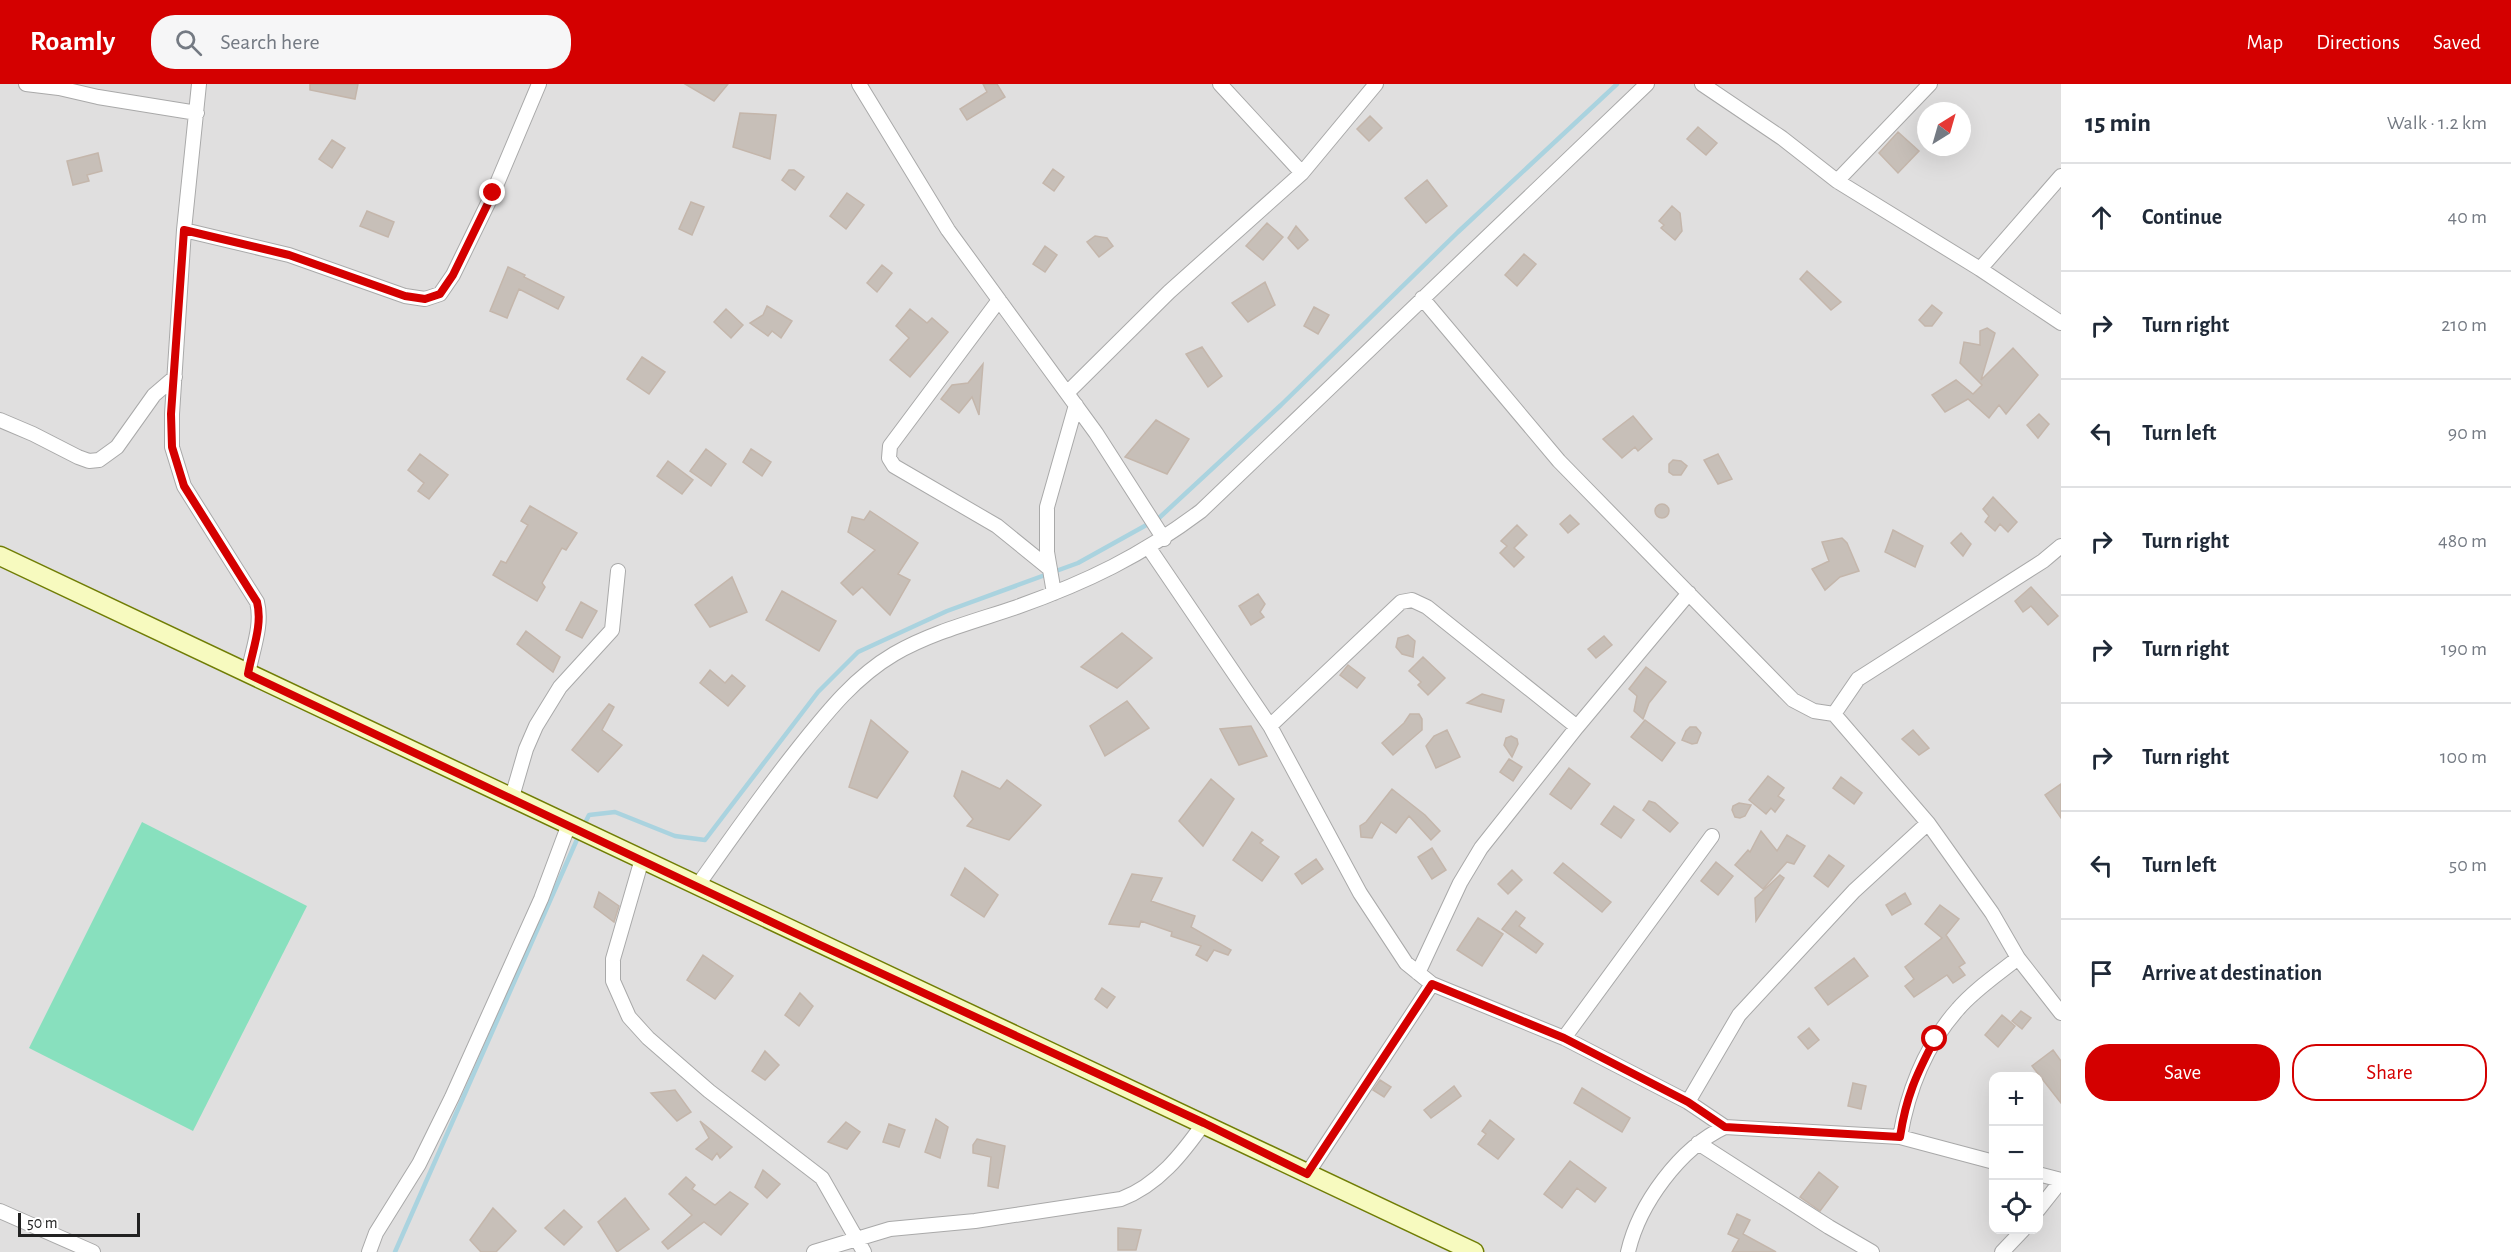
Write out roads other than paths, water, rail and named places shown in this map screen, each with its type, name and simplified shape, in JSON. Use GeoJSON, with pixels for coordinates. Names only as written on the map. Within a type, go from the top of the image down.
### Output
{"type":"FeatureCollection","features":[{"type":"Feature","properties":{"kind":"main road"},"geometry":{"type":"LineString","coordinates":[[0,556],[1474,1252]]}},
{"type":"Feature","properties":{"kind":"street"},"geometry":{"type":"LineString","coordinates":[[26,84],[197,113]]}},
{"type":"Feature","properties":{"kind":"street"},"geometry":{"type":"LineString","coordinates":[[198,84],[184,230],[171,414],[172,447],[184,486],[251,592],[259,612],[248,674]]}},
{"type":"Feature","properties":{"kind":"street"},"geometry":{"type":"LineString","coordinates":[[184,230],[289,255],[405,296],[425,299],[440,294],[453,275],[493,193],[539,84]]}},
{"type":"Feature","properties":{"kind":"street"},"geometry":{"type":"LineString","coordinates":[[859,84],[948,230],[1076,405],[1164,539]]}},
{"type":"Feature","properties":{"kind":"street"},"geometry":{"type":"LineString","coordinates":[[1220,84],[1302,173]]}},
{"type":"Feature","properties":{"kind":"street"},"geometry":{"type":"LineString","coordinates":[[1067,393],[1168,292],[1302,173],[1376,84]]}},
{"type":"Feature","properties":{"kind":"street"},"geometry":{"type":"LineString","coordinates":[[698,885],[762,794],[831,708],[863,677],[893,655],[919,641],[1054,593],[1121,564],[1164,539],[1202,511],[1647,84]]}},
{"type":"Feature","properties":{"kind":"street"},"geometry":{"type":"LineString","coordinates":[[1702,84],[1782,138],[1838,180],[2061,323]]}},
{"type":"Feature","properties":{"kind":"street"},"geometry":{"type":"LineString","coordinates":[[1838,180],[1930,84]]}},
{"type":"Feature","properties":{"kind":"street"},"geometry":{"type":"LineString","coordinates":[[1980,269],[2061,176]]}},
{"type":"Feature","properties":{"kind":"street"},"geometry":{"type":"LineString","coordinates":[[1422,298],[1559,460],[1793,700],[1814,711],[1834,714],[1928,823],[1992,913],[2018,958],[2061,1014]]}},
{"type":"Feature","properties":{"kind":"street"},"geometry":{"type":"LineString","coordinates":[[999,300],[890,446],[889,458],[894,466],[997,526],[1050,569]]}},
{"type":"Feature","properties":{"kind":"street"},"geometry":{"type":"LineString","coordinates":[[0,420],[78,457],[89,461],[99,460],[117,447],[154,395],[174,377]]}},
{"type":"Feature","properties":{"kind":"street"},"geometry":{"type":"LineString","coordinates":[[1054,593],[1047,552],[1047,507],[1076,405]]}},
{"type":"Feature","properties":{"kind":"street"},"geometry":{"type":"LineString","coordinates":[[1834,714],[1858,679],[2043,561],[2061,546]]}},
{"type":"Feature","properties":{"kind":"street"},"geometry":{"type":"LineString","coordinates":[[1149,548],[1270,726],[1360,893],[1406,963],[1432,984],[1564,1038],[1688,1102],[1725,1127],[1900,1137],[1989,1161]]}},
{"type":"Feature","properties":{"kind":"street"},"geometry":{"type":"LineString","coordinates":[[512,797],[526,749],[536,726],[560,687],[612,630],[618,571]]}},
{"type":"Feature","properties":{"kind":"street"},"geometry":{"type":"LineString","coordinates":[[1418,973],[1460,883],[1481,848],[1577,727],[1689,593]]}},
{"type":"Feature","properties":{"kind":"street"},"geometry":{"type":"LineString","coordinates":[[1270,726],[1401,602],[1412,600],[1427,607],[1577,727]]}},
{"type":"Feature","properties":{"kind":"street"},"geometry":{"type":"LineString","coordinates":[[1688,1102],[1739,1015],[1854,891],[1928,823]]}},
{"type":"Feature","properties":{"kind":"street"},"geometry":{"type":"LineString","coordinates":[[369,1252],[376,1233],[419,1164],[452,1096],[540,899],[569,824]]}},
{"type":"Feature","properties":{"kind":"street"},"geometry":{"type":"LineString","coordinates":[[1564,1038],[1712,836]]}},
{"type":"Feature","properties":{"kind":"street"},"geometry":{"type":"LineString","coordinates":[[642,859],[613,959],[612,981],[629,1017],[648,1038],[709,1091],[822,1178],[864,1252]]}},
{"type":"Feature","properties":{"kind":"street"},"geometry":{"type":"LineString","coordinates":[[1900,1137],[1905,1105],[1914,1077],[1935,1039],[1958,1008],[2018,958]]}},
{"type":"Feature","properties":{"kind":"street"},"geometry":{"type":"LineString","coordinates":[[1307,1174],[1432,984]]}},
{"type":"Feature","properties":{"kind":"street"},"geometry":{"type":"LineString","coordinates":[[814,1252],[890,1229],[975,1221],[1121,1199],[1140,1192],[1155,1181],[1190,1143],[1204,1123]]}},
{"type":"Feature","properties":{"kind":"street"},"geometry":{"type":"LineString","coordinates":[[1628,1252],[1631,1238],[1663,1178],[1698,1143],[1725,1127]]}},
{"type":"Feature","properties":{"kind":"street"},"geometry":{"type":"LineString","coordinates":[[1698,1143],[1820,1222],[1872,1252]]}},
{"type":"Feature","properties":{"kind":"street"},"geometry":{"type":"LineString","coordinates":[[2043,1176],[2061,1181],[2043,1204]]}},
{"type":"Feature","properties":{"kind":"street"},"geometry":{"type":"LineString","coordinates":[[0,1211],[93,1252]]}},
{"type":"Feature","properties":{"kind":"street"},"geometry":{"type":"LineString","coordinates":[[2002,1252],[2019,1234]]}},
{"type":"Feature","properties":{"kind":"waterway"},"geometry":{"type":"LineString","coordinates":[[583,827],[589,815],[615,812],[675,836],[705,840],[818,692],[858,652],[947,611],[1078,563],[1159,518],[1281,405],[1458,232],[1617,84]]}},
{"type":"Feature","properties":{"kind":"waterway"},"geometry":{"type":"LineString","coordinates":[[395,1252],[579,835]]}}]}
